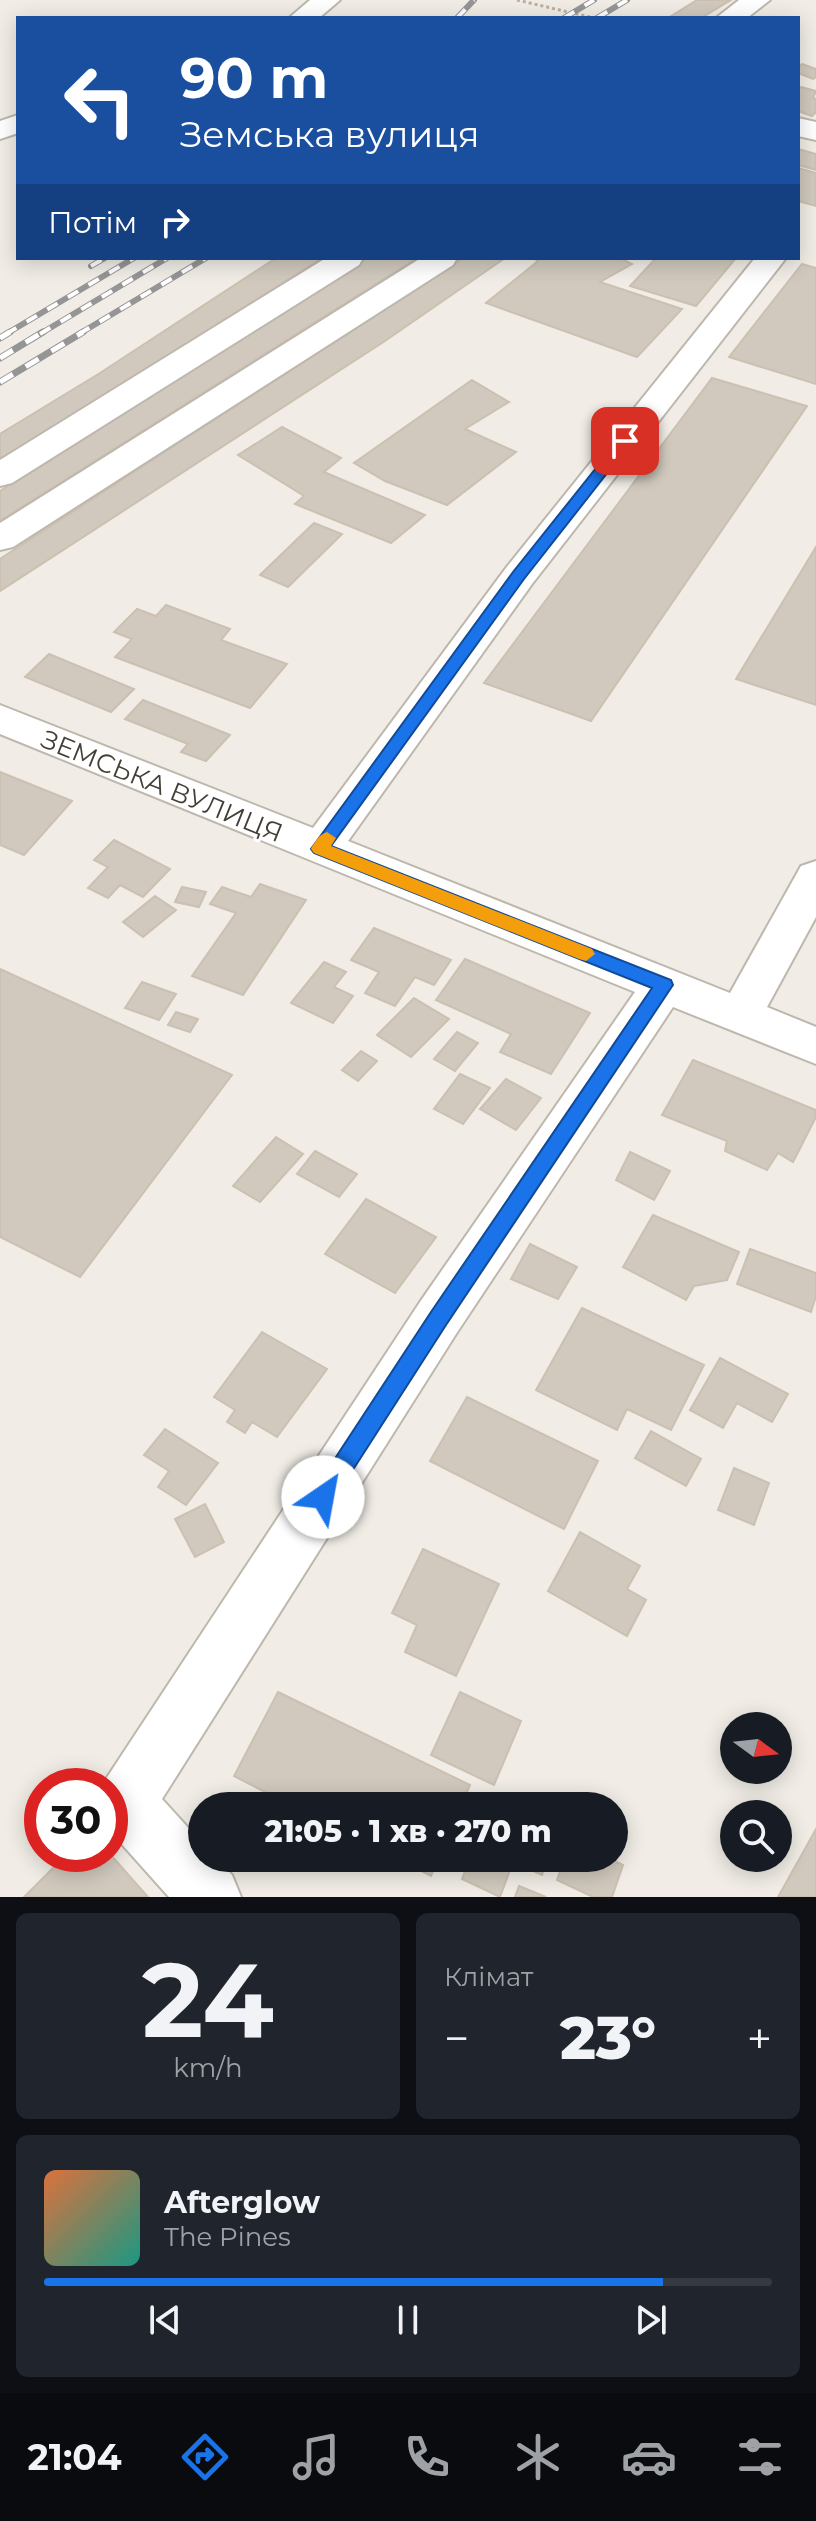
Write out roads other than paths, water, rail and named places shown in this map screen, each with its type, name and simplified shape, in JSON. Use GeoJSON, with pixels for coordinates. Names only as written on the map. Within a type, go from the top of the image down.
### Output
{"type":"FeatureCollection","features":[{"type":"Feature","properties":{"kind":"street"},"geometry":{"type":"LineString","coordinates":[[305,16],[327,0]]}},
{"type":"Feature","properties":{"kind":"street"},"geometry":{"type":"LineString","coordinates":[[732,16],[757,0]]}},
{"type":"Feature","properties":{"kind":"street"},"geometry":{"type":"LineString","coordinates":[[0,475],[345,260]]}},
{"type":"Feature","properties":{"kind":"street"},"geometry":{"type":"LineString","coordinates":[[0,539],[439,260]]}},
{"type":"Feature","properties":{"kind":"street"},"geometry":{"type":"LineString","coordinates":[[320,849],[519,576],[769,260]]}},
{"type":"Feature","properties":{"kind":"street","name":"ЗЕМСЬКА ВУЛИЦЯ"},"geometry":{"type":"LineString","coordinates":[[0,719],[816,1046]]}},
{"type":"Feature","properties":{"kind":"street"},"geometry":{"type":"LineString","coordinates":[[740,1016],[816,877]]}},
{"type":"Feature","properties":{"kind":"street"},"geometry":{"type":"LineString","coordinates":[[210,1897],[125,1803],[438,1318],[664,985]]}},
{"type":"Feature","properties":{"kind":"railway"},"geometry":{"type":"LineString","coordinates":[[459,16],[474,0]]}},
{"type":"Feature","properties":{"kind":"railway"},"geometry":{"type":"LineString","coordinates":[[567,16],[594,0]]}},
{"type":"Feature","properties":{"kind":"railway"},"geometry":{"type":"LineString","coordinates":[[600,16],[627,0]]}},
{"type":"Feature","properties":{"kind":"railway"},"geometry":{"type":"LineString","coordinates":[[91,266],[102,260]]}},
{"type":"Feature","properties":{"kind":"railway"},"geometry":{"type":"LineString","coordinates":[[6,334],[131,260]]}},
{"type":"Feature","properties":{"kind":"railway"},"geometry":{"type":"LineString","coordinates":[[40,334],[164,260]]}},
{"type":"Feature","properties":{"kind":"railway"},"geometry":{"type":"LineString","coordinates":[[79,334],[203,260]]}},
{"type":"Feature","properties":{"kind":"railway"},"geometry":{"type":"LineString","coordinates":[[0,338],[10,332]]}},
{"type":"Feature","properties":{"kind":"railway"},"geometry":{"type":"LineString","coordinates":[[0,358],[43,332]]}},
{"type":"Feature","properties":{"kind":"railway"},"geometry":{"type":"LineString","coordinates":[[0,382],[83,332]]}}]}
